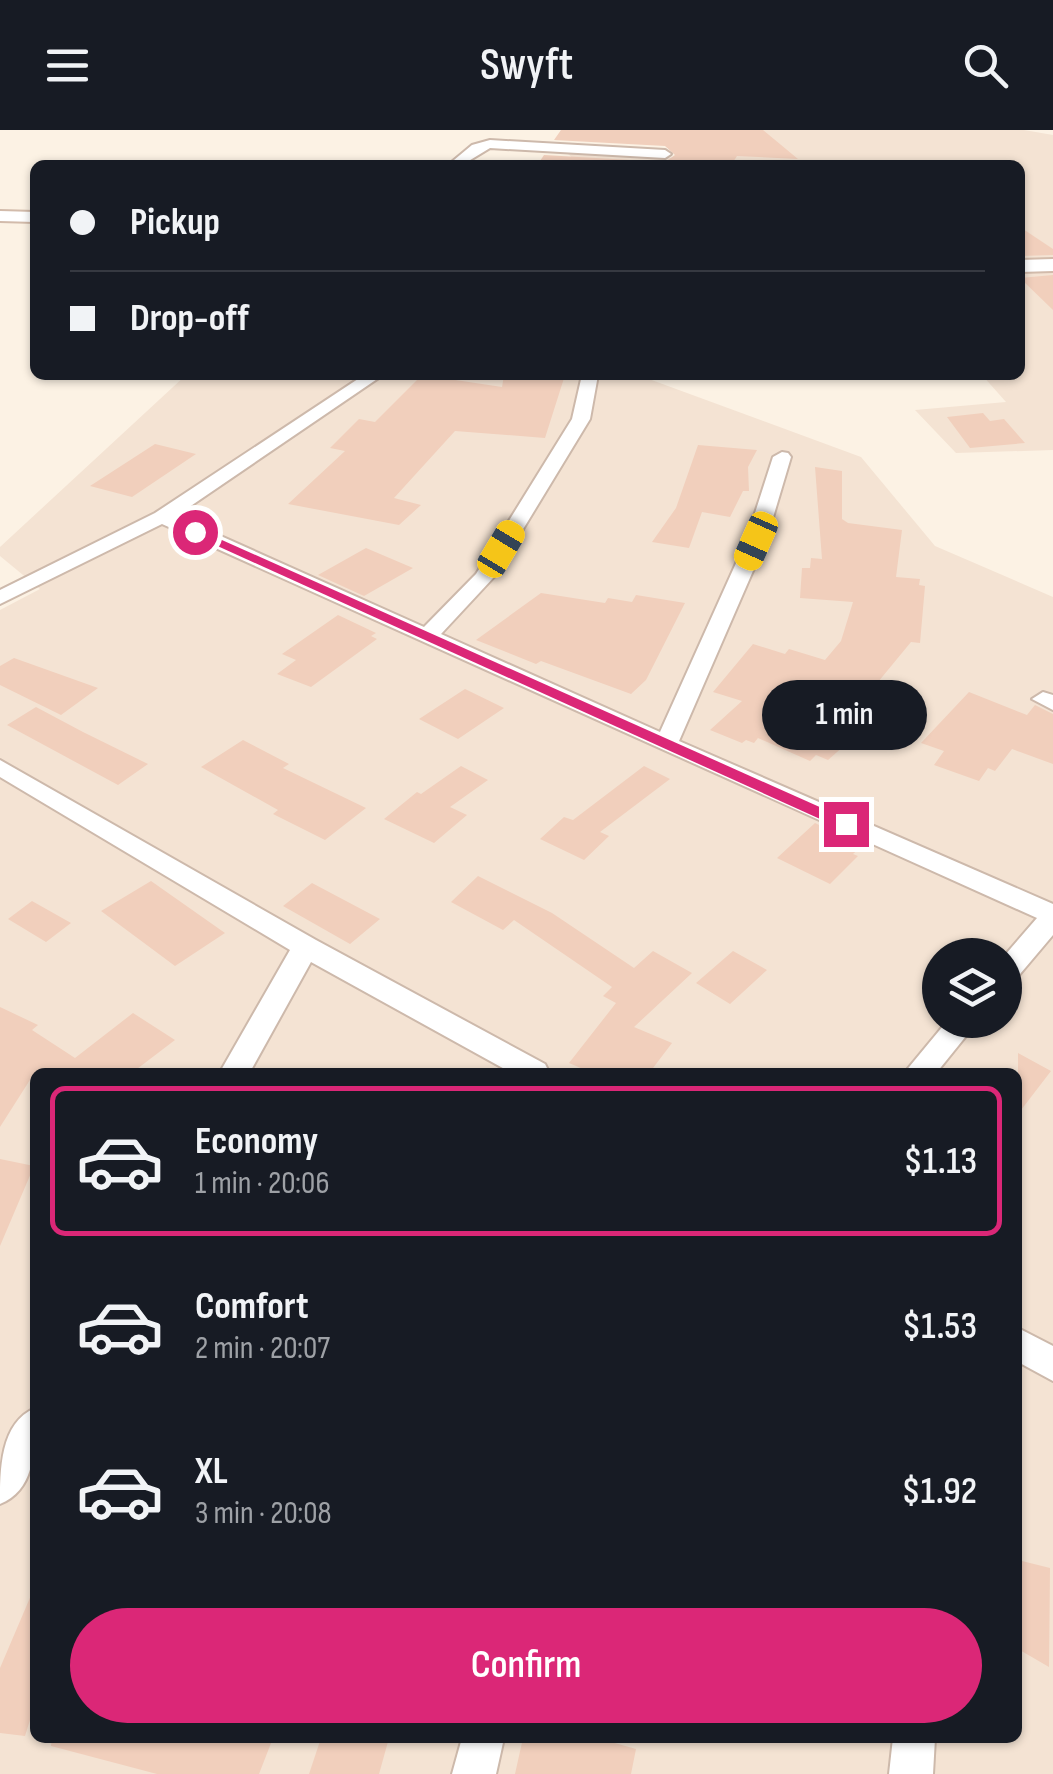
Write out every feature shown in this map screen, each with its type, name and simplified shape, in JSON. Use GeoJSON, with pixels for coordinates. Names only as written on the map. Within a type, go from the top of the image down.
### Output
{"type":"FeatureCollection","features":[{"type":"Feature","properties":{"kind":"street"},"geometry":{"type":"LineString","coordinates":[[460,160],[476,148],[490,144],[665,154]]}},
{"type":"Feature","properties":{"kind":"street"},"geometry":{"type":"LineString","coordinates":[[0,216],[30,218]]}},
{"type":"Feature","properties":{"kind":"street"},"geometry":{"type":"LineString","coordinates":[[1025,266],[1053,264]]}},
{"type":"Feature","properties":{"kind":"street"},"geometry":{"type":"LineString","coordinates":[[0,598],[162,517],[368,380]]}},
{"type":"Feature","properties":{"kind":"street"},"geometry":{"type":"LineString","coordinates":[[427,636],[484,577],[580,418],[589,380]]}},
{"type":"Feature","properties":{"kind":"street"},"geometry":{"type":"LineString","coordinates":[[666,744],[756,541],[782,457]]}},
{"type":"Feature","properties":{"kind":"street"},"geometry":{"type":"LineString","coordinates":[[162,517],[1053,916],[1022,953]]}},
{"type":"Feature","properties":{"kind":"street"},"geometry":{"type":"LineString","coordinates":[[0,766],[306,947],[527,1068]]}},
{"type":"Feature","properties":{"kind":"street"},"geometry":{"type":"LineString","coordinates":[[237,1068],[306,947]]}},
{"type":"Feature","properties":{"kind":"street"},"geometry":{"type":"LineString","coordinates":[[923,1068],[949,1038]]}},
{"type":"Feature","properties":{"kind":"street"},"geometry":{"type":"LineString","coordinates":[[1022,1346],[1053,1364]]}},
{"type":"Feature","properties":{"kind":"street"},"geometry":{"type":"LineString","coordinates":[[0,1486],[30,1434]]}},
{"type":"Feature","properties":{"kind":"street"},"geometry":{"type":"LineString","coordinates":[[474,1774],[482,1743]]}},
{"type":"Feature","properties":{"kind":"street"},"geometry":{"type":"LineString","coordinates":[[911,1774],[914,1743]]}},
{"type":"Feature","properties":{"kind":"shaded area"},"geometry":{"type":"Polygon","coordinates":[[[696,130],[1024,130],[1053,135],[1053,450],[956,453],[915,410],[1006,402],[986,380],[1025,380],[1025,160],[575,160],[566,152],[677,158],[696,130]]]}},
{"type":"Feature","properties":{"kind":"shaded area"},"geometry":{"type":"Polygon","coordinates":[[[181,380],[652,380],[861,457],[935,546],[1053,597],[1053,1774],[0,1774],[0,610],[40,589],[0,556],[0,547],[181,380]]]}},
{"type":"Feature","properties":{"kind":"building"},"geometry":{"type":"Polygon","coordinates":[[[561,130],[763,130],[798,159],[737,156],[734,160],[668,160],[675,155],[665,146],[554,140],[561,130]]]}},
{"type":"Feature","properties":{"kind":"building"},"geometry":{"type":"Polygon","coordinates":[[[544,155],[630,160],[541,160],[544,155]]]}},
{"type":"Feature","properties":{"kind":"building"},"geometry":{"type":"Polygon","coordinates":[[[1025,230],[1053,249],[1053,255],[1025,256],[1025,230]]]}},
{"type":"Feature","properties":{"kind":"building"},"geometry":{"type":"Polygon","coordinates":[[[1053,275],[1053,310],[1025,283],[1025,278],[1053,275]]]}},
{"type":"Feature","properties":{"kind":"building"},"geometry":{"type":"Polygon","coordinates":[[[417,380],[455,380],[502,387],[503,380],[563,380],[545,438],[455,431],[394,498],[421,505],[399,525],[288,504],[345,451],[330,448],[359,419],[375,422],[417,380]]]}},
{"type":"Feature","properties":{"kind":"building"},"geometry":{"type":"Polygon","coordinates":[[[983,413],[990,421],[1004,419],[1025,443],[970,448],[947,417],[983,413]]]}},
{"type":"Feature","properties":{"kind":"building"},"geometry":{"type":"Polygon","coordinates":[[[155,444],[196,454],[132,497],[90,486],[155,444]]]}},
{"type":"Feature","properties":{"kind":"building"},"geometry":{"type":"Polygon","coordinates":[[[698,445],[757,450],[748,467],[749,491],[743,491],[730,517],[702,512],[689,548],[652,542],[676,508],[698,445]]]}},
{"type":"Feature","properties":{"kind":"building"},"geometry":{"type":"Polygon","coordinates":[[[815,467],[842,471],[842,519],[902,530],[896,577],[920,579],[919,585],[925,586],[920,643],[911,642],[878,682],[894,687],[890,693],[898,695],[885,715],[894,717],[874,744],[853,738],[828,760],[816,755],[810,761],[758,738],[754,743],[742,743],[710,730],[742,701],[713,692],[753,644],[825,660],[841,641],[853,602],[800,598],[802,568],[810,568],[811,558],[822,559],[815,467]]]}},
{"type":"Feature","properties":{"kind":"building"},"geometry":{"type":"Polygon","coordinates":[[[366,548],[413,568],[364,596],[318,575],[366,548]]]}},
{"type":"Feature","properties":{"kind":"building"},"geometry":{"type":"Polygon","coordinates":[[[541,593],[605,603],[608,598],[632,602],[636,595],[685,603],[646,680],[631,694],[476,640],[541,593]]]}},
{"type":"Feature","properties":{"kind":"building"},"geometry":{"type":"Polygon","coordinates":[[[338,615],[376,633],[371,636],[377,639],[311,687],[277,674],[296,660],[282,654],[338,615]]]}},
{"type":"Feature","properties":{"kind":"building"},"geometry":{"type":"Polygon","coordinates":[[[14,658],[98,688],[61,715],[0,685],[0,666],[14,658]]]}},
{"type":"Feature","properties":{"kind":"building"},"geometry":{"type":"Polygon","coordinates":[[[465,689],[504,708],[458,739],[419,719],[465,689]]]}},
{"type":"Feature","properties":{"kind":"building"},"geometry":{"type":"Polygon","coordinates":[[[969,692],[1027,715],[1035,705],[1053,714],[1053,764],[1012,749],[995,771],[988,768],[979,781],[934,765],[944,751],[921,743],[969,692]]]}},
{"type":"Feature","properties":{"kind":"building"},"geometry":{"type":"Polygon","coordinates":[[[36,707],[148,764],[118,785],[7,725],[36,707]]]}},
{"type":"Feature","properties":{"kind":"building"},"geometry":{"type":"Polygon","coordinates":[[[243,740],[289,764],[283,768],[366,808],[325,840],[273,814],[278,810],[201,767],[243,740]]]}},
{"type":"Feature","properties":{"kind":"building"},"geometry":{"type":"Polygon","coordinates":[[[461,766],[488,780],[450,807],[467,815],[434,843],[384,819],[417,792],[421,794],[461,766]]]}},
{"type":"Feature","properties":{"kind":"building"},"geometry":{"type":"Polygon","coordinates":[[[644,766],[670,779],[600,832],[609,836],[584,860],[540,839],[564,817],[573,820],[644,766]]]}},
{"type":"Feature","properties":{"kind":"building"},"geometry":{"type":"Polygon","coordinates":[[[815,823],[862,846],[853,854],[858,856],[830,884],[777,858],[815,823]]]}},
{"type":"Feature","properties":{"kind":"building"},"geometry":{"type":"Polygon","coordinates":[[[478,876],[552,913],[634,968],[653,951],[692,973],[634,1027],[672,1043],[653,1068],[581,1068],[569,1063],[616,1003],[603,996],[612,987],[514,920],[503,930],[451,902],[478,876]]]}},
{"type":"Feature","properties":{"kind":"building"},"geometry":{"type":"Polygon","coordinates":[[[151,881],[225,933],[175,966],[101,911],[151,881]]]}},
{"type":"Feature","properties":{"kind":"building"},"geometry":{"type":"Polygon","coordinates":[[[312,883],[380,919],[350,944],[283,906],[312,883]]]}},
{"type":"Feature","properties":{"kind":"building"},"geometry":{"type":"Polygon","coordinates":[[[32,901],[71,923],[46,942],[8,919],[32,901]]]}},
{"type":"Feature","properties":{"kind":"building"},"geometry":{"type":"Polygon","coordinates":[[[733,951],[767,970],[730,1004],[696,983],[733,951]]]}},
{"type":"Feature","properties":{"kind":"building"},"geometry":{"type":"Polygon","coordinates":[[[0,1007],[38,1025],[32,1030],[75,1058],[133,1013],[175,1040],[138,1068],[30,1068],[30,1080],[0,1127],[0,1007]]]}},
{"type":"Feature","properties":{"kind":"building"},"geometry":{"type":"Polygon","coordinates":[[[1018,1053],[1051,1071],[1022,1109],[1022,1068],[1018,1068],[1018,1053]]]}},
{"type":"Feature","properties":{"kind":"building"},"geometry":{"type":"Polygon","coordinates":[[[0,1159],[30,1165],[30,1175],[0,1246],[0,1159]]]}},
{"type":"Feature","properties":{"kind":"building"},"geometry":{"type":"Polygon","coordinates":[[[1022,1561],[1050,1568],[1049,1667],[1022,1651],[1022,1561]]]}},
{"type":"Feature","properties":{"kind":"building"},"geometry":{"type":"Polygon","coordinates":[[[30,1598],[30,1720],[25,1736],[0,1733],[0,1668],[30,1598]]]}},
{"type":"Feature","properties":{"kind":"building"},"geometry":{"type":"Polygon","coordinates":[[[271,1743],[259,1774],[157,1774],[51,1746],[271,1743]]]}},
{"type":"Feature","properties":{"kind":"building"},"geometry":{"type":"Polygon","coordinates":[[[319,1743],[388,1743],[379,1774],[309,1774],[319,1743]]]}},
{"type":"Feature","properties":{"kind":"building"},"geometry":{"type":"Polygon","coordinates":[[[522,1743],[615,1743],[636,1749],[631,1774],[515,1774],[522,1743]]]}},
{"type":"Feature","properties":{"kind":"route"},"geometry":{"type":"LineString","coordinates":[[195,532],[846,824]]}}]}
